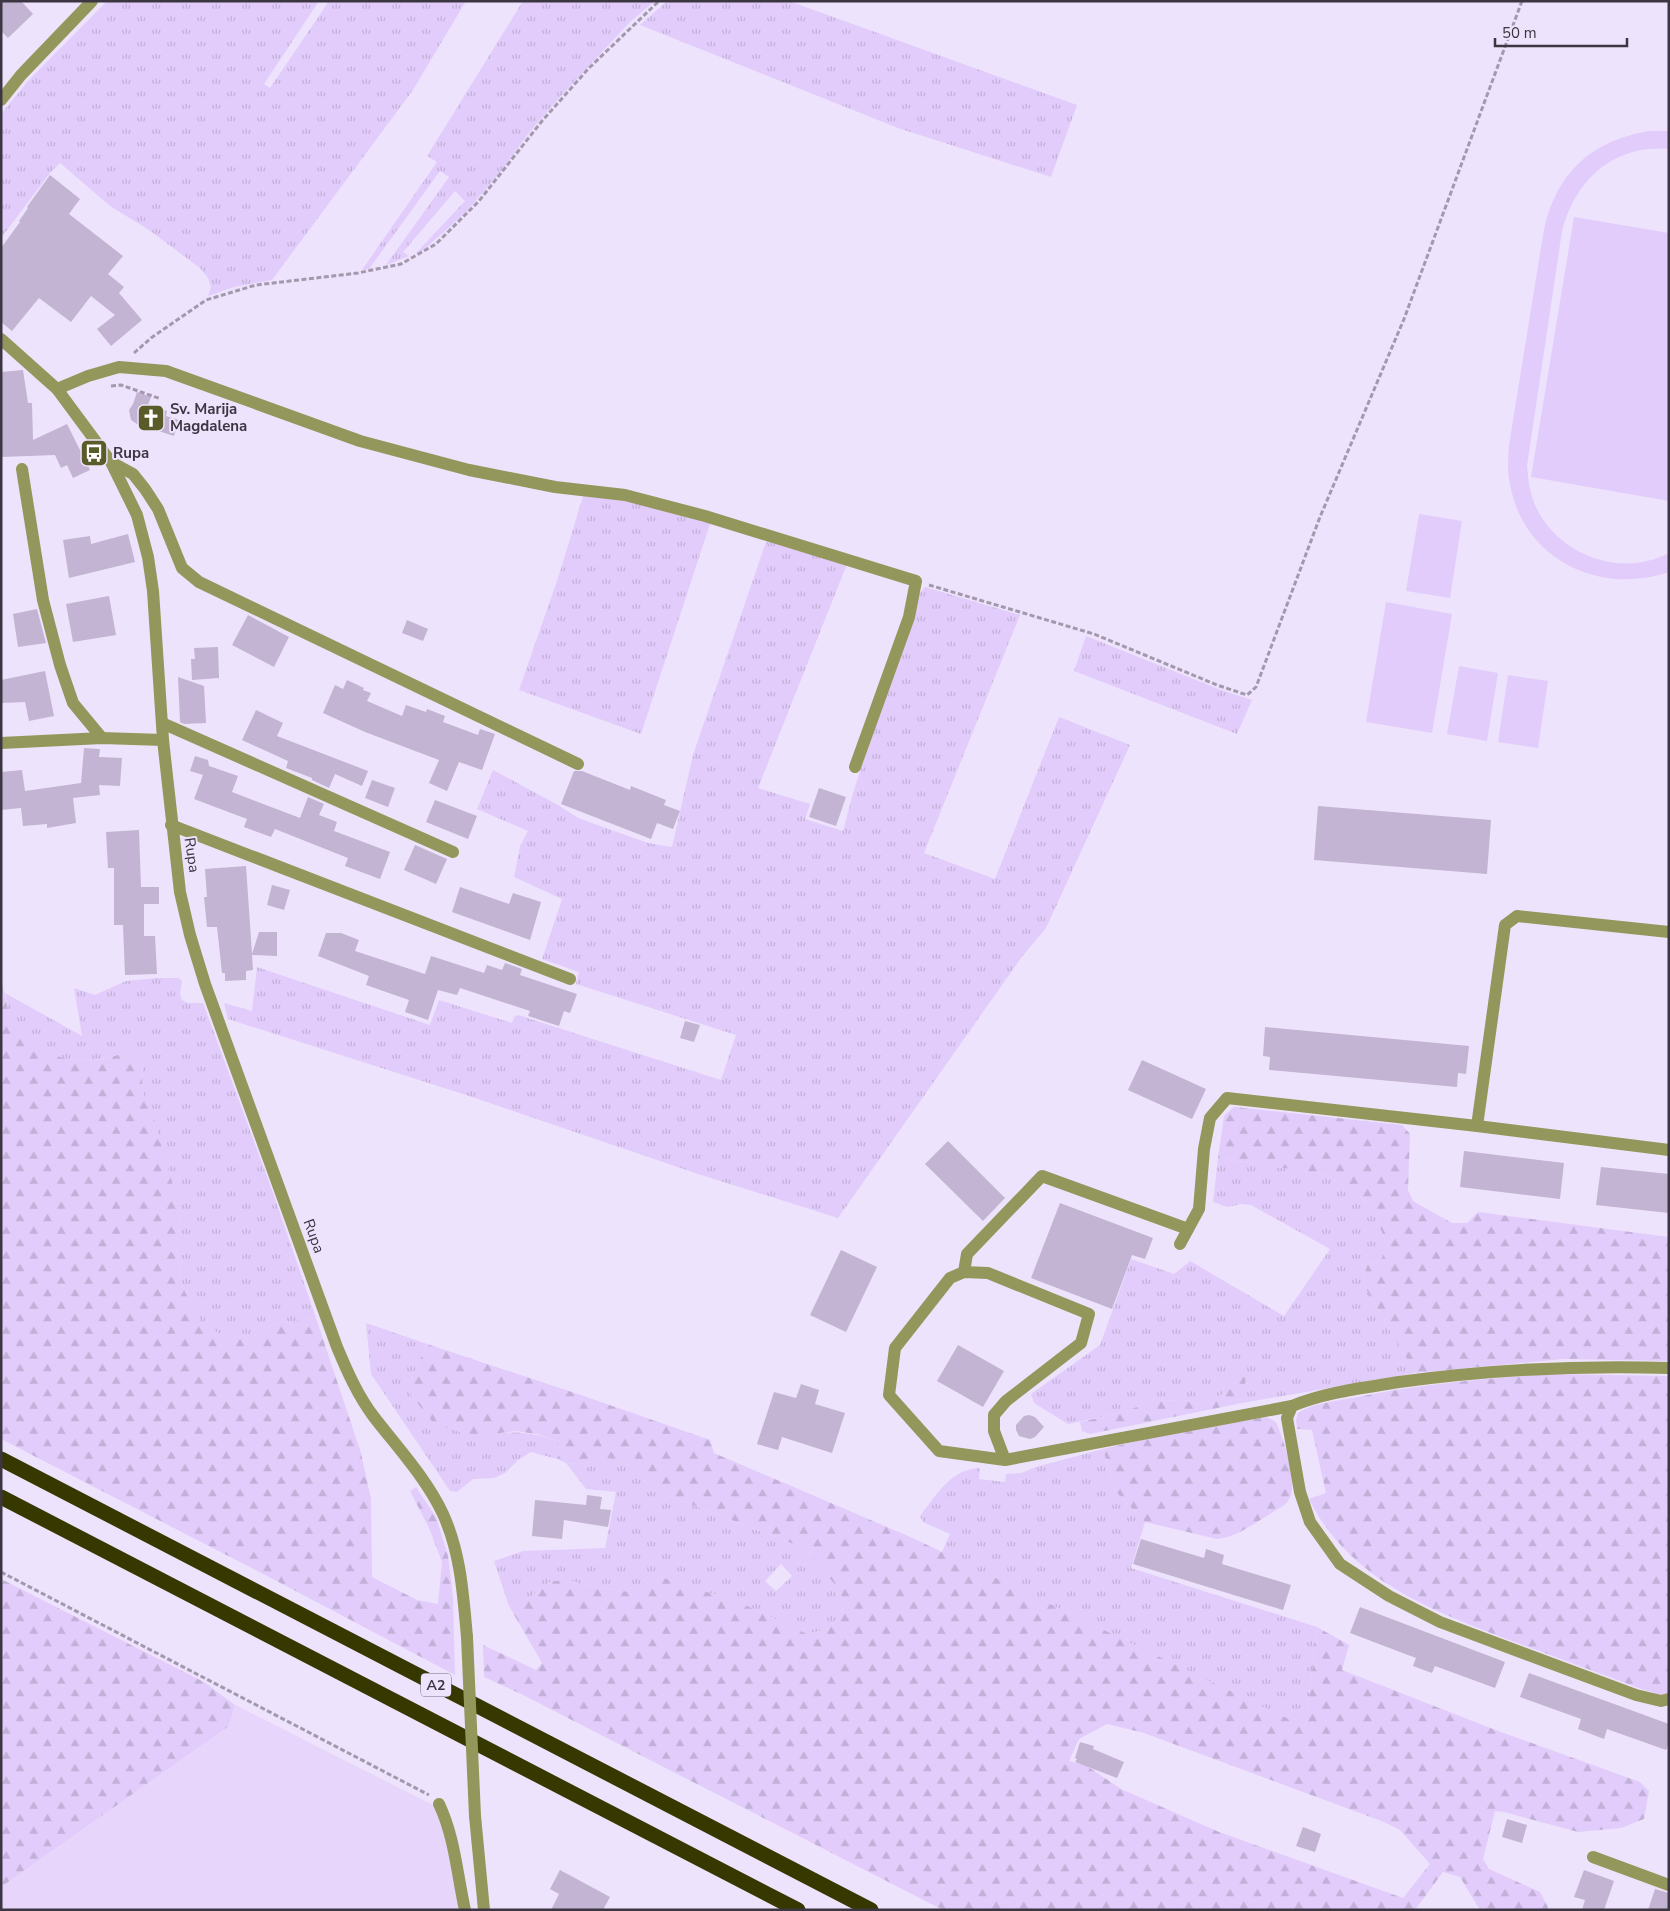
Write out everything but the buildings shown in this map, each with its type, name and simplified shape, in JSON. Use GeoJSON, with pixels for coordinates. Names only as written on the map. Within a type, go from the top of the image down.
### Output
{"type":"FeatureCollection","features":[{"type":"Feature","properties":{"kind":"highway","name":"A2"},"geometry":{"type":"LineString","coordinates":[[1,1459],[871,1910]]}},
{"type":"Feature","properties":{"kind":"highway","name":"A2"},"geometry":{"type":"LineString","coordinates":[[1,1497],[798,1910]]}},
{"type":"Feature","properties":{"kind":"street"},"geometry":{"type":"LineString","coordinates":[[1,100],[21,75],[92,1]]}},
{"type":"Feature","properties":{"kind":"street","name":"Rupa"},"geometry":{"type":"LineString","coordinates":[[1,339],[57,389],[111,462],[137,515],[148,557],[153,591],[163,740],[180,892],[190,935],[205,984],[337,1346],[358,1392],[373,1416],[428,1487],[442,1513],[458,1556],[467,1637],[475,1816],[484,1910]]}},
{"type":"Feature","properties":{"kind":"street"},"geometry":{"type":"LineString","coordinates":[[57,389],[88,376],[119,367],[166,371],[360,441],[460,468],[555,487],[625,495],[705,516],[916,581],[909,617],[855,767]]}},
{"type":"Feature","properties":{"kind":"street","name":"Rupa"},"geometry":{"type":"LineString","coordinates":[[111,462],[133,474],[145,489],[158,509],[182,568],[199,582],[578,764]]}},
{"type":"Feature","properties":{"kind":"street"},"geometry":{"type":"LineString","coordinates":[[22,469],[43,600],[60,665],[73,703],[102,738]]}},
{"type":"Feature","properties":{"kind":"street"},"geometry":{"type":"LineString","coordinates":[[162,723],[453,852]]}},
{"type":"Feature","properties":{"kind":"street"},"geometry":{"type":"LineString","coordinates":[[1,743],[102,738],[163,740]]}},
{"type":"Feature","properties":{"kind":"street","name":"Rupa"},"geometry":{"type":"LineString","coordinates":[[172,825],[570,979]]}},
{"type":"Feature","properties":{"kind":"street"},"geometry":{"type":"LineString","coordinates":[[1477,1126],[1506,925],[1517,916],[1669,932]]}},
{"type":"Feature","properties":{"kind":"street"},"geometry":{"type":"LineString","coordinates":[[1180,1244],[1199,1209],[1204,1149],[1210,1118],[1227,1098],[1669,1150]]}},
{"type":"Feature","properties":{"kind":"street"},"geometry":{"type":"LineString","coordinates":[[964,1272],[967,1254],[1042,1176],[1188,1229]]}},
{"type":"Feature","properties":{"kind":"street"},"geometry":{"type":"LineString","coordinates":[[1005,1460],[994,1431],[994,1415],[1006,1401],[1081,1343],[1088,1314],[988,1273],[964,1272],[950,1278],[895,1348],[889,1395],[938,1451],[1005,1460],[1292,1406],[1319,1396],[1364,1387],[1422,1379],[1536,1368],[1669,1368]]}},
{"type":"Feature","properties":{"kind":"street"},"geometry":{"type":"LineString","coordinates":[[1292,1406],[1287,1418],[1300,1492],[1310,1522],[1340,1564],[1389,1596],[1440,1622],[1636,1695],[1661,1701],[1669,1699]]}},
{"type":"Feature","properties":{"kind":"street"},"geometry":{"type":"LineString","coordinates":[[439,1804],[445,1816],[454,1847],[465,1910]]}},
{"type":"Feature","properties":{"kind":"street"},"geometry":{"type":"LineString","coordinates":[[1592,1857],[1669,1885]]}},
{"type":"Feature","properties":{"kind":"path"},"geometry":{"type":"LineString","coordinates":[[119,367],[151,338],[206,300],[256,285],[358,274],[401,264],[436,244],[479,200],[542,121],[589,68],[659,1]]}},
{"type":"Feature","properties":{"kind":"path"},"geometry":{"type":"LineString","coordinates":[[916,581],[1094,634],[1248,696],[1256,687],[1320,517],[1404,319],[1522,1]]}},
{"type":"Feature","properties":{"kind":"path"},"geometry":{"type":"LineString","coordinates":[[104,387],[121,385],[161,399]]}},
{"type":"Feature","properties":{"kind":"path"},"geometry":{"type":"LineString","coordinates":[[1,1572],[369,1762],[431,1796],[439,1804]]}},
{"type":"Feature","properties":{"kind":"shaded area"},"geometry":{"type":"Polygon","coordinates":[[[235,1705],[433,1805],[452,1855],[460,1910],[1,1910],[1,1887],[229,1726],[235,1705]]]}},
{"type":"Feature","properties":{"kind":"green space"},"geometry":{"type":"Polygon","coordinates":[[[107,1],[319,1],[264,84],[270,88],[329,1],[466,1],[413,90],[272,280],[234,287],[208,296],[211,287],[208,278],[200,268],[149,230],[110,206],[60,163],[50,173],[1,238],[1,114],[28,81],[107,1]]]}},
{"type":"Feature","properties":{"kind":"green space"},"geometry":{"type":"Polygon","coordinates":[[[523,1],[655,1],[631,21],[559,98],[466,212],[419,254],[416,253],[465,201],[455,191],[403,252],[409,256],[386,265],[449,177],[440,171],[369,269],[362,270],[437,162],[427,156],[523,1]]]}},
{"type":"Feature","properties":{"kind":"green space"},"geometry":{"type":"Polygon","coordinates":[[[667,1],[789,1],[1077,105],[1051,177],[898,128],[640,25],[667,1]]]}},
{"type":"Feature","properties":{"kind":"green space"},"geometry":{"type":"Polygon","coordinates":[[[1649,131],[1669,131],[1669,149],[1649,149],[1614,159],[1587,181],[1576,196],[1568,213],[1562,231],[1527,466],[1532,497],[1541,516],[1554,533],[1570,546],[1588,556],[1608,562],[1629,563],[1649,561],[1669,553],[1669,572],[1643,578],[1616,579],[1591,574],[1568,565],[1548,551],[1530,533],[1518,510],[1510,484],[1508,469],[1509,445],[1544,229],[1558,191],[1580,162],[1594,151],[1628,136],[1649,131]]]}},
{"type":"Feature","properties":{"kind":"green space"},"geometry":{"type":"Polygon","coordinates":[[[1574,217],[1669,233],[1669,501],[1531,477],[1574,217]]]}},
{"type":"Feature","properties":{"kind":"green space"},"geometry":{"type":"Polygon","coordinates":[[[584,493],[619,498],[711,521],[641,734],[519,690],[559,575],[584,493]]]}},
{"type":"Feature","properties":{"kind":"green space"},"geometry":{"type":"Polygon","coordinates":[[[1419,514],[1462,521],[1450,598],[1406,591],[1419,514]]]}},
{"type":"Feature","properties":{"kind":"green space"},"geometry":{"type":"Polygon","coordinates":[[[767,539],[847,564],[758,788],[810,804],[805,819],[843,831],[853,793],[917,597],[925,587],[1020,615],[924,853],[995,879],[1059,717],[1130,745],[1046,928],[1021,958],[838,1218],[698,1174],[466,1095],[228,1019],[224,1003],[252,1011],[257,967],[430,1025],[439,1000],[512,1023],[514,1017],[518,1015],[721,1080],[736,1035],[576,984],[579,972],[542,959],[562,899],[514,877],[520,846],[528,831],[477,809],[493,770],[578,818],[648,843],[672,847],[693,755],[767,539]]]}},
{"type":"Feature","properties":{"kind":"green space"},"geometry":{"type":"Polygon","coordinates":[[[1386,602],[1452,614],[1432,733],[1366,722],[1386,602]]]}},
{"type":"Feature","properties":{"kind":"green space"},"geometry":{"type":"Polygon","coordinates":[[[1086,636],[1221,690],[1252,700],[1237,734],[1074,671],[1086,636]]]}},
{"type":"Feature","properties":{"kind":"green space"},"geometry":{"type":"Polygon","coordinates":[[[1459,666],[1498,673],[1487,741],[1447,734],[1459,666]]]}},
{"type":"Feature","properties":{"kind":"green space"},"geometry":{"type":"Polygon","coordinates":[[[1508,675],[1548,681],[1538,748],[1498,742],[1508,675]]]}},
{"type":"Feature","properties":{"kind":"green space"},"geometry":{"type":"Polygon","coordinates":[[[179,978],[182,981],[180,994],[182,1000],[188,1003],[203,1003],[273,1193],[316,1318],[274,1324],[249,1340],[225,1336],[201,1325],[183,1288],[177,1255],[181,1219],[175,1192],[142,1091],[143,1064],[131,1051],[106,1058],[83,1061],[61,1058],[37,1047],[23,1038],[14,1028],[5,993],[82,1036],[74,988],[95,995],[126,981],[179,978]]]}},
{"type":"Feature","properties":{"kind":"green space"},"geometry":{"type":"Polygon","coordinates":[[[1,979],[12,1022],[19,1035],[24,1039],[48,1052],[71,1060],[93,1060],[131,1051],[143,1064],[142,1091],[154,1119],[181,1219],[177,1255],[183,1288],[202,1325],[225,1336],[249,1340],[274,1324],[316,1318],[361,1453],[371,1499],[372,1577],[417,1600],[438,1604],[442,1562],[429,1528],[410,1491],[416,1487],[436,1517],[448,1556],[453,1597],[455,1675],[1,1439],[1,979]]]}},
{"type":"Feature","properties":{"kind":"green space"},"geometry":{"type":"Polygon","coordinates":[[[1234,1107],[1402,1125],[1410,1134],[1408,1190],[1413,1201],[1452,1223],[1467,1223],[1478,1212],[1669,1237],[1669,1361],[1563,1359],[1415,1373],[1366,1289],[1363,1277],[1368,1264],[1382,1258],[1388,1248],[1369,1205],[1351,1189],[1323,1174],[1218,1158],[1224,1116],[1234,1107]]]}},
{"type":"Feature","properties":{"kind":"green space"},"geometry":{"type":"Polygon","coordinates":[[[1218,1158],[1323,1174],[1344,1184],[1364,1199],[1375,1215],[1388,1248],[1382,1258],[1368,1264],[1363,1277],[1366,1289],[1415,1373],[1242,1403],[1245,1377],[1223,1394],[1200,1404],[1184,1400],[1152,1401],[1121,1413],[1068,1424],[1034,1403],[1031,1394],[1100,1345],[1131,1259],[1174,1274],[1190,1261],[1284,1316],[1330,1249],[1251,1205],[1241,1204],[1227,1207],[1213,1202],[1218,1158]]]}},
{"type":"Feature","properties":{"kind":"green space"},"geometry":{"type":"Polygon","coordinates":[[[366,1323],[427,1344],[409,1384],[485,1435],[521,1433],[538,1435],[557,1441],[560,1452],[557,1459],[531,1452],[518,1460],[505,1473],[494,1478],[473,1479],[457,1492],[450,1491],[371,1374],[366,1323]]]}},
{"type":"Feature","properties":{"kind":"green space"},"geometry":{"type":"Polygon","coordinates":[[[427,1344],[710,1440],[714,1453],[915,1539],[1303,1726],[1306,1722],[1317,1627],[1349,1645],[1342,1670],[1493,1729],[1640,1782],[1649,1791],[1644,1819],[1621,1828],[1578,1832],[1495,1811],[1483,1859],[1489,1869],[1540,1892],[1548,1907],[1547,1910],[1480,1910],[1460,1877],[1443,1872],[1415,1910],[943,1910],[523,1695],[484,1677],[483,1645],[536,1670],[542,1663],[509,1606],[529,1598],[551,1581],[571,1581],[593,1587],[630,1592],[661,1577],[741,1603],[807,1634],[829,1629],[843,1614],[841,1592],[806,1549],[652,1489],[632,1466],[609,1458],[579,1464],[566,1463],[557,1459],[560,1452],[557,1441],[537,1434],[515,1431],[485,1435],[466,1434],[434,1424],[411,1395],[409,1384],[427,1344]],[[1107,1724],[1079,1739],[1069,1761],[1087,1766],[1121,1789],[1219,1832],[1403,1898],[1430,1864],[1400,1830],[1384,1822],[1144,1733],[1107,1724]]]}},
{"type":"Feature","properties":{"kind":"green space"},"geometry":{"type":"Polygon","coordinates":[[[1548,1374],[1669,1376],[1669,1695],[1663,1696],[1636,1687],[1482,1630],[1424,1605],[1396,1590],[1370,1572],[1347,1552],[1326,1527],[1309,1499],[1326,1493],[1312,1430],[1297,1429],[1296,1420],[1298,1413],[1325,1403],[1401,1389],[1474,1380],[1548,1374]]]}},
{"type":"Feature","properties":{"kind":"green space"},"geometry":{"type":"Polygon","coordinates":[[[1230,1377],[1246,1377],[1242,1403],[1090,1434],[1082,1431],[1080,1422],[1121,1413],[1152,1401],[1184,1400],[1200,1404],[1222,1394],[1230,1377]]]}},
{"type":"Feature","properties":{"kind":"green space"},"geometry":{"type":"Polygon","coordinates":[[[1266,1417],[1276,1422],[1283,1439],[1291,1473],[1291,1493],[1284,1505],[1241,1532],[1217,1539],[1145,1522],[1115,1491],[1103,1449],[1176,1432],[1266,1417]]]}},
{"type":"Feature","properties":{"kind":"green space"},"geometry":{"type":"Polygon","coordinates":[[[1103,1449],[1115,1491],[1145,1522],[1131,1568],[1317,1627],[1306,1722],[1303,1727],[952,1558],[942,1552],[950,1534],[923,1522],[920,1516],[946,1484],[970,1469],[980,1468],[979,1479],[1005,1482],[1006,1474],[1021,1473],[1036,1467],[1103,1449]]]}},
{"type":"Feature","properties":{"kind":"green space"},"geometry":{"type":"Polygon","coordinates":[[[609,1458],[632,1466],[652,1489],[806,1549],[841,1591],[843,1614],[829,1629],[807,1634],[741,1603],[661,1577],[630,1592],[593,1587],[571,1581],[551,1581],[529,1598],[509,1606],[494,1561],[523,1551],[605,1548],[616,1492],[586,1489],[566,1463],[579,1464],[609,1458]],[[781,1564],[765,1581],[776,1591],[792,1576],[781,1564]]]}},
{"type":"Feature","properties":{"kind":"green space"},"geometry":{"type":"Polygon","coordinates":[[[1,1579],[204,1682],[235,1705],[229,1726],[1,1887],[1,1579]]]}},
{"type":"Feature","properties":{"kind":"place","name":"Sv. Marija Magdalena"},"geometry":{"type":"Point","coordinates":[151,418]}},
{"type":"Feature","properties":{"kind":"place","name":"Rupa"},"geometry":{"type":"Point","coordinates":[94,453]}}]}
